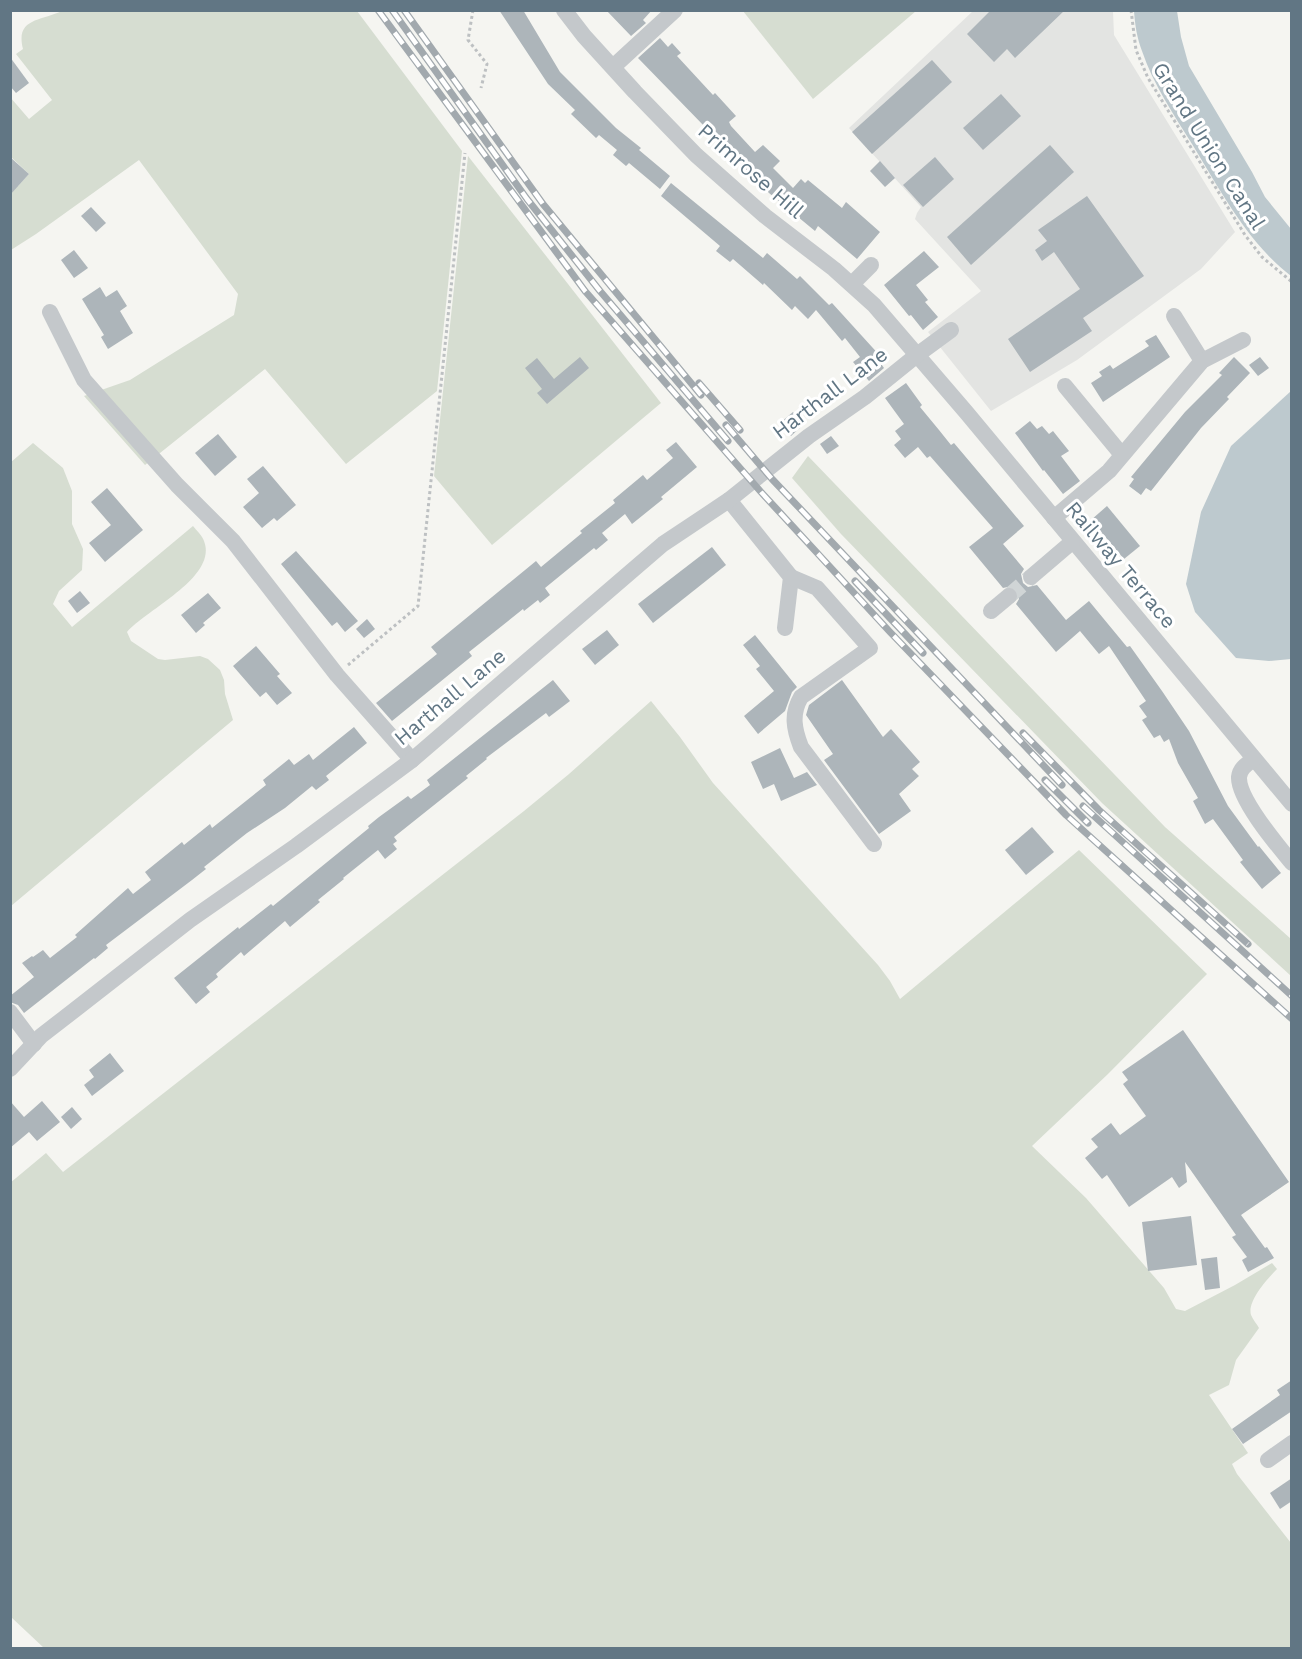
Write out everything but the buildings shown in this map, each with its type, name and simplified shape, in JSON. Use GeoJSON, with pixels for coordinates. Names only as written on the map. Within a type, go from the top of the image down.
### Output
{"type":"FeatureCollection","features":[{"type":"Feature","properties":{"kind":"street","name":"Primrose Hill"},"geometry":{"type":"LineString","coordinates":[[564,10],[613,68],[696,155],[765,216],[852,284],[874,305],[917,355]]}},
{"type":"Feature","properties":{"kind":"street"},"geometry":{"type":"LineString","coordinates":[[613,68],[675,10]]}},
{"type":"Feature","properties":{"kind":"street"},"geometry":{"type":"LineString","coordinates":[[852,284],[872,265]]}},
{"type":"Feature","properties":{"kind":"street"},"geometry":{"type":"LineString","coordinates":[[50,312],[84,380],[177,485],[233,542],[337,675],[412,760]]}},
{"type":"Feature","properties":{"kind":"street"},"geometry":{"type":"LineString","coordinates":[[1174,316],[1202,361]]}},
{"type":"Feature","properties":{"kind":"street","name":"Harthall Lane"},"geometry":{"type":"LineString","coordinates":[[10,1069],[63,1018],[190,920],[297,846],[412,760],[663,544],[729,500],[809,436],[865,397],[951,330]]}},
{"type":"Feature","properties":{"kind":"street"},"geometry":{"type":"LineString","coordinates":[[1054,519],[1097,483],[1202,361],[1243,340]]}},
{"type":"Feature","properties":{"kind":"street","name":"Railway Terrace"},"geometry":{"type":"LineString","coordinates":[[917,355],[1292,804]]}},
{"type":"Feature","properties":{"kind":"street"},"geometry":{"type":"LineString","coordinates":[[1065,386],[1122,455]]}},
{"type":"Feature","properties":{"kind":"street"},"geometry":{"type":"LineString","coordinates":[[729,500],[791,577],[817,588],[870,648],[801,697],[796,706],[794,731],[801,747],[874,844]]}},
{"type":"Feature","properties":{"kind":"street"},"geometry":{"type":"LineString","coordinates":[[1031,577],[1072,542]]}},
{"type":"Feature","properties":{"kind":"street"},"geometry":{"type":"LineString","coordinates":[[785,628],[791,577]]}},
{"type":"Feature","properties":{"kind":"street"},"geometry":{"type":"LineString","coordinates":[[991,611],[1009,596]]}},
{"type":"Feature","properties":{"kind":"street"},"geometry":{"type":"LineString","coordinates":[[1254,759],[1242,768],[1239,776],[1241,790],[1267,832],[1292,863]]}},
{"type":"Feature","properties":{"kind":"street"},"geometry":{"type":"LineString","coordinates":[[10,1012],[34,1044]]}},
{"type":"Feature","properties":{"kind":"street"},"geometry":{"type":"LineString","coordinates":[[1268,1460],[1292,1443]]}},
{"type":"Feature","properties":{"kind":"path"},"geometry":{"type":"LineString","coordinates":[[473,10],[468,40],[487,64],[481,88]]}},
{"type":"Feature","properties":{"kind":"path","name":"Grand Union Canal"},"geometry":{"type":"LineString","coordinates":[[1131,10],[1136,50],[1148,78],[1245,235],[1262,257],[1292,282]]}},
{"type":"Feature","properties":{"kind":"path"},"geometry":{"type":"LineString","coordinates":[[337,675],[418,606],[465,153]]}},
{"type":"Feature","properties":{"kind":"shaded area"},"geometry":{"type":"Polygon","coordinates":[[[62,11],[357,11],[462,151],[437,391],[346,464],[265,369],[145,465],[84,396],[130,380],[234,315],[238,294],[139,160],[11,250],[11,179],[18,186],[29,174],[11,157],[10,97],[29,119],[52,100],[16,54],[23,49],[23,31],[26,26],[38,19],[62,11]]]}},
{"type":"Feature","properties":{"kind":"shaded area"},"geometry":{"type":"Polygon","coordinates":[[[743,11],[916,11],[813,99],[743,11]]]}},
{"type":"Feature","properties":{"kind":"shaded area"},"geometry":{"type":"Polygon","coordinates":[[[973,11],[1113,11],[1114,35],[1235,232],[1201,269],[1077,360],[991,411],[928,332],[981,291],[915,219],[921,207],[849,128],[973,11]]]}},
{"type":"Feature","properties":{"kind":"shaded area"},"geometry":{"type":"Polygon","coordinates":[[[1134,11],[1177,11],[1189,66],[1265,197],[1291,229],[1291,276],[1261,248],[1248,232],[1171,111],[1140,46],[1134,11]]]}},
{"type":"Feature","properties":{"kind":"shaded area"},"geometry":{"type":"Polygon","coordinates":[[[468,156],[661,403],[492,545],[434,476],[468,156]]]}},
{"type":"Feature","properties":{"kind":"shaded area"},"geometry":{"type":"Polygon","coordinates":[[[1291,391],[1291,659],[1269,661],[1236,658],[1195,612],[1186,584],[1201,512],[1231,446],[1291,391]]]}},
{"type":"Feature","properties":{"kind":"shaded area"},"geometry":{"type":"Polygon","coordinates":[[[33,443],[63,468],[72,491],[72,524],[83,549],[82,570],[59,591],[53,604],[72,627],[193,526],[200,535],[204,541],[206,554],[201,567],[191,580],[127,632],[131,641],[158,659],[200,656],[208,659],[220,670],[233,720],[11,906],[10,463],[33,443]]]}},
{"type":"Feature","properties":{"kind":"shaded area"},"geometry":{"type":"Polygon","coordinates":[[[808,456],[1165,827],[1291,939],[1291,976],[1102,803],[841,534],[792,478],[808,456]]]}},
{"type":"Feature","properties":{"kind":"shaded area"},"geometry":{"type":"Polygon","coordinates":[[[651,701],[713,783],[878,965],[900,999],[1079,850],[1207,974],[1108,1074],[1032,1146],[1086,1198],[1164,1288],[1176,1309],[1185,1311],[1272,1263],[1277,1269],[1259,1290],[1252,1303],[1251,1315],[1259,1328],[1236,1360],[1229,1385],[1209,1395],[1248,1453],[1232,1464],[1237,1474],[1291,1543],[1291,1648],[44,1648],[11,1617],[10,1183],[46,1153],[63,1172],[524,811],[651,701]]]}},
{"type":"Feature","properties":{"kind":"tunnel"},"geometry":{"type":"LineString","coordinates":[[1009,596],[1031,577]]}},
{"type":"Feature","properties":{"kind":"railway"},"geometry":{"type":"LineString","coordinates":[[378,10],[585,291],[761,492],[890,632],[1066,815],[1292,1019]]}},
{"type":"Feature","properties":{"kind":"railway"},"geometry":{"type":"LineString","coordinates":[[392,10],[527,199],[600,291],[728,441]]}},
{"type":"Feature","properties":{"kind":"railway"},"geometry":{"type":"LineString","coordinates":[[404,10],[543,204],[701,395]]}},
{"type":"Feature","properties":{"kind":"railway"},"geometry":{"type":"LineString","coordinates":[[699,383],[740,430]]}},
{"type":"Feature","properties":{"kind":"railway"},"geometry":{"type":"LineString","coordinates":[[726,425],[772,479],[1062,785]]}},
{"type":"Feature","properties":{"kind":"railway"},"geometry":{"type":"LineString","coordinates":[[855,581],[923,653]]}},
{"type":"Feature","properties":{"kind":"railway"},"geometry":{"type":"LineString","coordinates":[[1023,733],[1099,810],[1248,944]]}},
{"type":"Feature","properties":{"kind":"railway"},"geometry":{"type":"LineString","coordinates":[[1045,780],[1088,823]]}},
{"type":"Feature","properties":{"kind":"railway"},"geometry":{"type":"LineString","coordinates":[[1083,806],[1292,996]]}}]}
